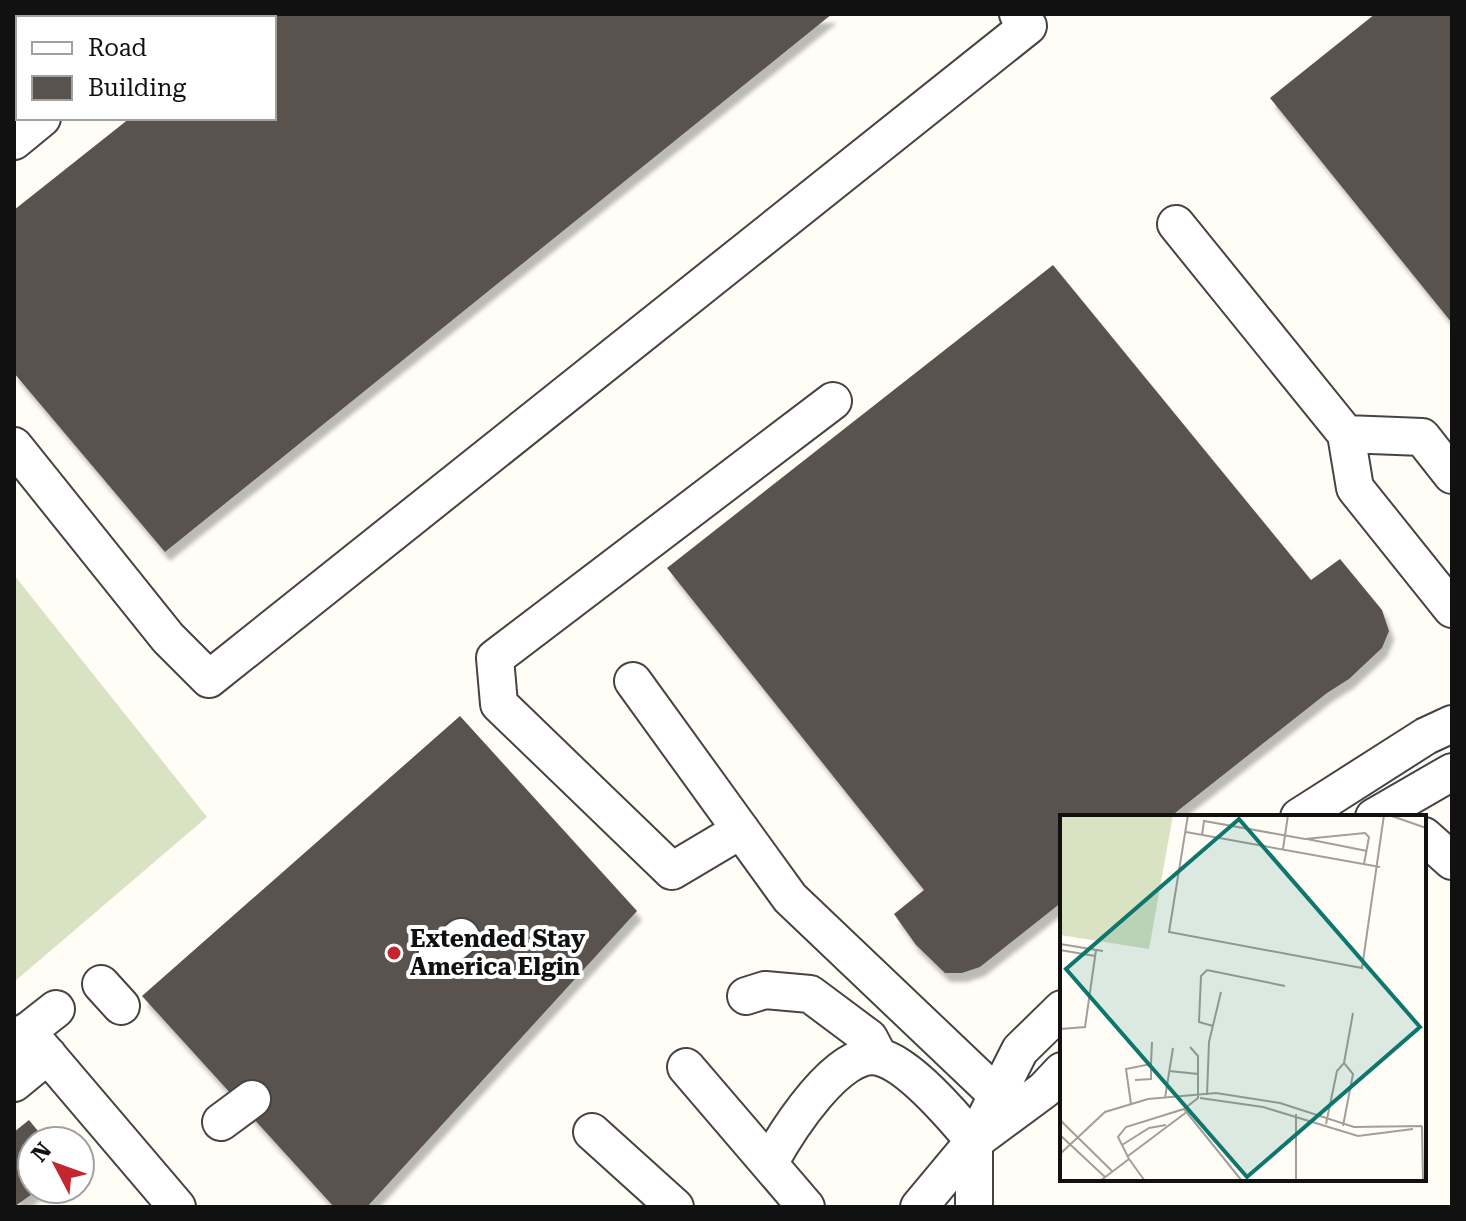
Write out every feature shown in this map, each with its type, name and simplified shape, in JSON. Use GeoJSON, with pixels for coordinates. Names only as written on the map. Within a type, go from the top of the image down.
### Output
{"type":"FeatureCollection","features":[{"type":"Feature","properties":{"kind":"street"},"geometry":{"type":"LineString","coordinates":[[14,446],[168,638],[209,679],[1028,26],[1018,14]]}},
{"type":"Feature","properties":{"kind":"street"},"geometry":{"type":"LineString","coordinates":[[14,141],[40,120]]}},
{"type":"Feature","properties":{"kind":"street"},"geometry":{"type":"LineString","coordinates":[[1176,224],[1346,434],[1355,488],[1452,609]]}},
{"type":"Feature","properties":{"kind":"street"},"geometry":{"type":"LineString","coordinates":[[741,830],[672,871],[499,704],[495,658],[833,401]]}},
{"type":"Feature","properties":{"kind":"street"},"geometry":{"type":"LineString","coordinates":[[1346,434],[1422,437],[1452,475]]}},
{"type":"Feature","properties":{"kind":"street"},"geometry":{"type":"LineString","coordinates":[[633,681],[790,898],[997,1095]]}},
{"type":"Feature","properties":{"kind":"street"},"geometry":{"type":"LineString","coordinates":[[1302,815],[1426,736],[1452,724]]}},
{"type":"Feature","properties":{"kind":"street"},"geometry":{"type":"LineString","coordinates":[[1358,780],[1389,814],[1452,772]]}},
{"type":"Feature","properties":{"kind":"street"},"geometry":{"type":"LineString","coordinates":[[1426,838],[1452,861]]}},
{"type":"Feature","properties":{"kind":"street"},"geometry":{"type":"LineString","coordinates":[[746,996],[765,990],[810,994],[869,1038],[879,1057]]}},
{"type":"Feature","properties":{"kind":"street"},"geometry":{"type":"LineString","coordinates":[[14,1083],[29,1042],[56,1009]]}},
{"type":"Feature","properties":{"kind":"street"},"geometry":{"type":"LineString","coordinates":[[919,1207],[974,1141],[1020,1050],[1060,1011]]}},
{"type":"Feature","properties":{"kind":"street"},"geometry":{"type":"LineString","coordinates":[[29,1042],[177,1207]]}},
{"type":"Feature","properties":{"kind":"street"},"geometry":{"type":"LineString","coordinates":[[770,1162],[788,1128],[836,1073],[859,1057],[879,1057],[940,1100],[974,1141],[974,1207]]}},
{"type":"Feature","properties":{"kind":"street"},"geometry":{"type":"LineString","coordinates":[[686,1067],[806,1207]]}},
{"type":"Feature","properties":{"kind":"street"},"geometry":{"type":"LineString","coordinates":[[974,1141],[1044,1090],[1060,1073]]}},
{"type":"Feature","properties":{"kind":"street"},"geometry":{"type":"LineString","coordinates":[[221,1122],[252,1099]]}},
{"type":"Feature","properties":{"kind":"street"},"geometry":{"type":"LineString","coordinates":[[592,1132],[675,1207]]}},
{"type":"Feature","properties":{"kind":"green space"},"geometry":{"type":"Polygon","coordinates":[[[14,575],[207,817],[14,982],[14,575]]]}},
{"type":"Feature","properties":{"kind":"building"},"geometry":{"type":"Polygon","coordinates":[[[832,14],[165,552],[14,373],[14,210],[127,120],[276,120],[276,16],[258,16],[832,14]]]}},
{"type":"Feature","properties":{"kind":"building"},"geometry":{"type":"Polygon","coordinates":[[[1375,14],[1452,14],[1452,323],[1270,98],[1375,14]]]}},
{"type":"Feature","properties":{"kind":"building"},"geometry":{"type":"Polygon","coordinates":[[[1053,265],[1311,580],[1340,559],[1382,610],[1389,631],[1382,648],[1349,679],[1173,815],[1060,815],[1060,904],[980,967],[962,973],[945,973],[916,945],[894,914],[924,890],[667,568],[1053,265]]]}},
{"type":"Feature","properties":{"kind":"building","name":"Extended Stay America Elgin"},"geometry":{"type":"Polygon","coordinates":[[[460,716],[637,911],[367,1207],[334,1207],[142,996],[460,716]]]}},
{"type":"Feature","properties":{"kind":"building"},"geometry":{"type":"Polygon","coordinates":[[[16,1130],[17,1205],[14,1207],[16,1130]]]}},
{"type":"Feature","properties":{"kind":"place","name":"Extended Stay America Elgin"},"geometry":{"type":"Point","coordinates":[394,953]}}]}
